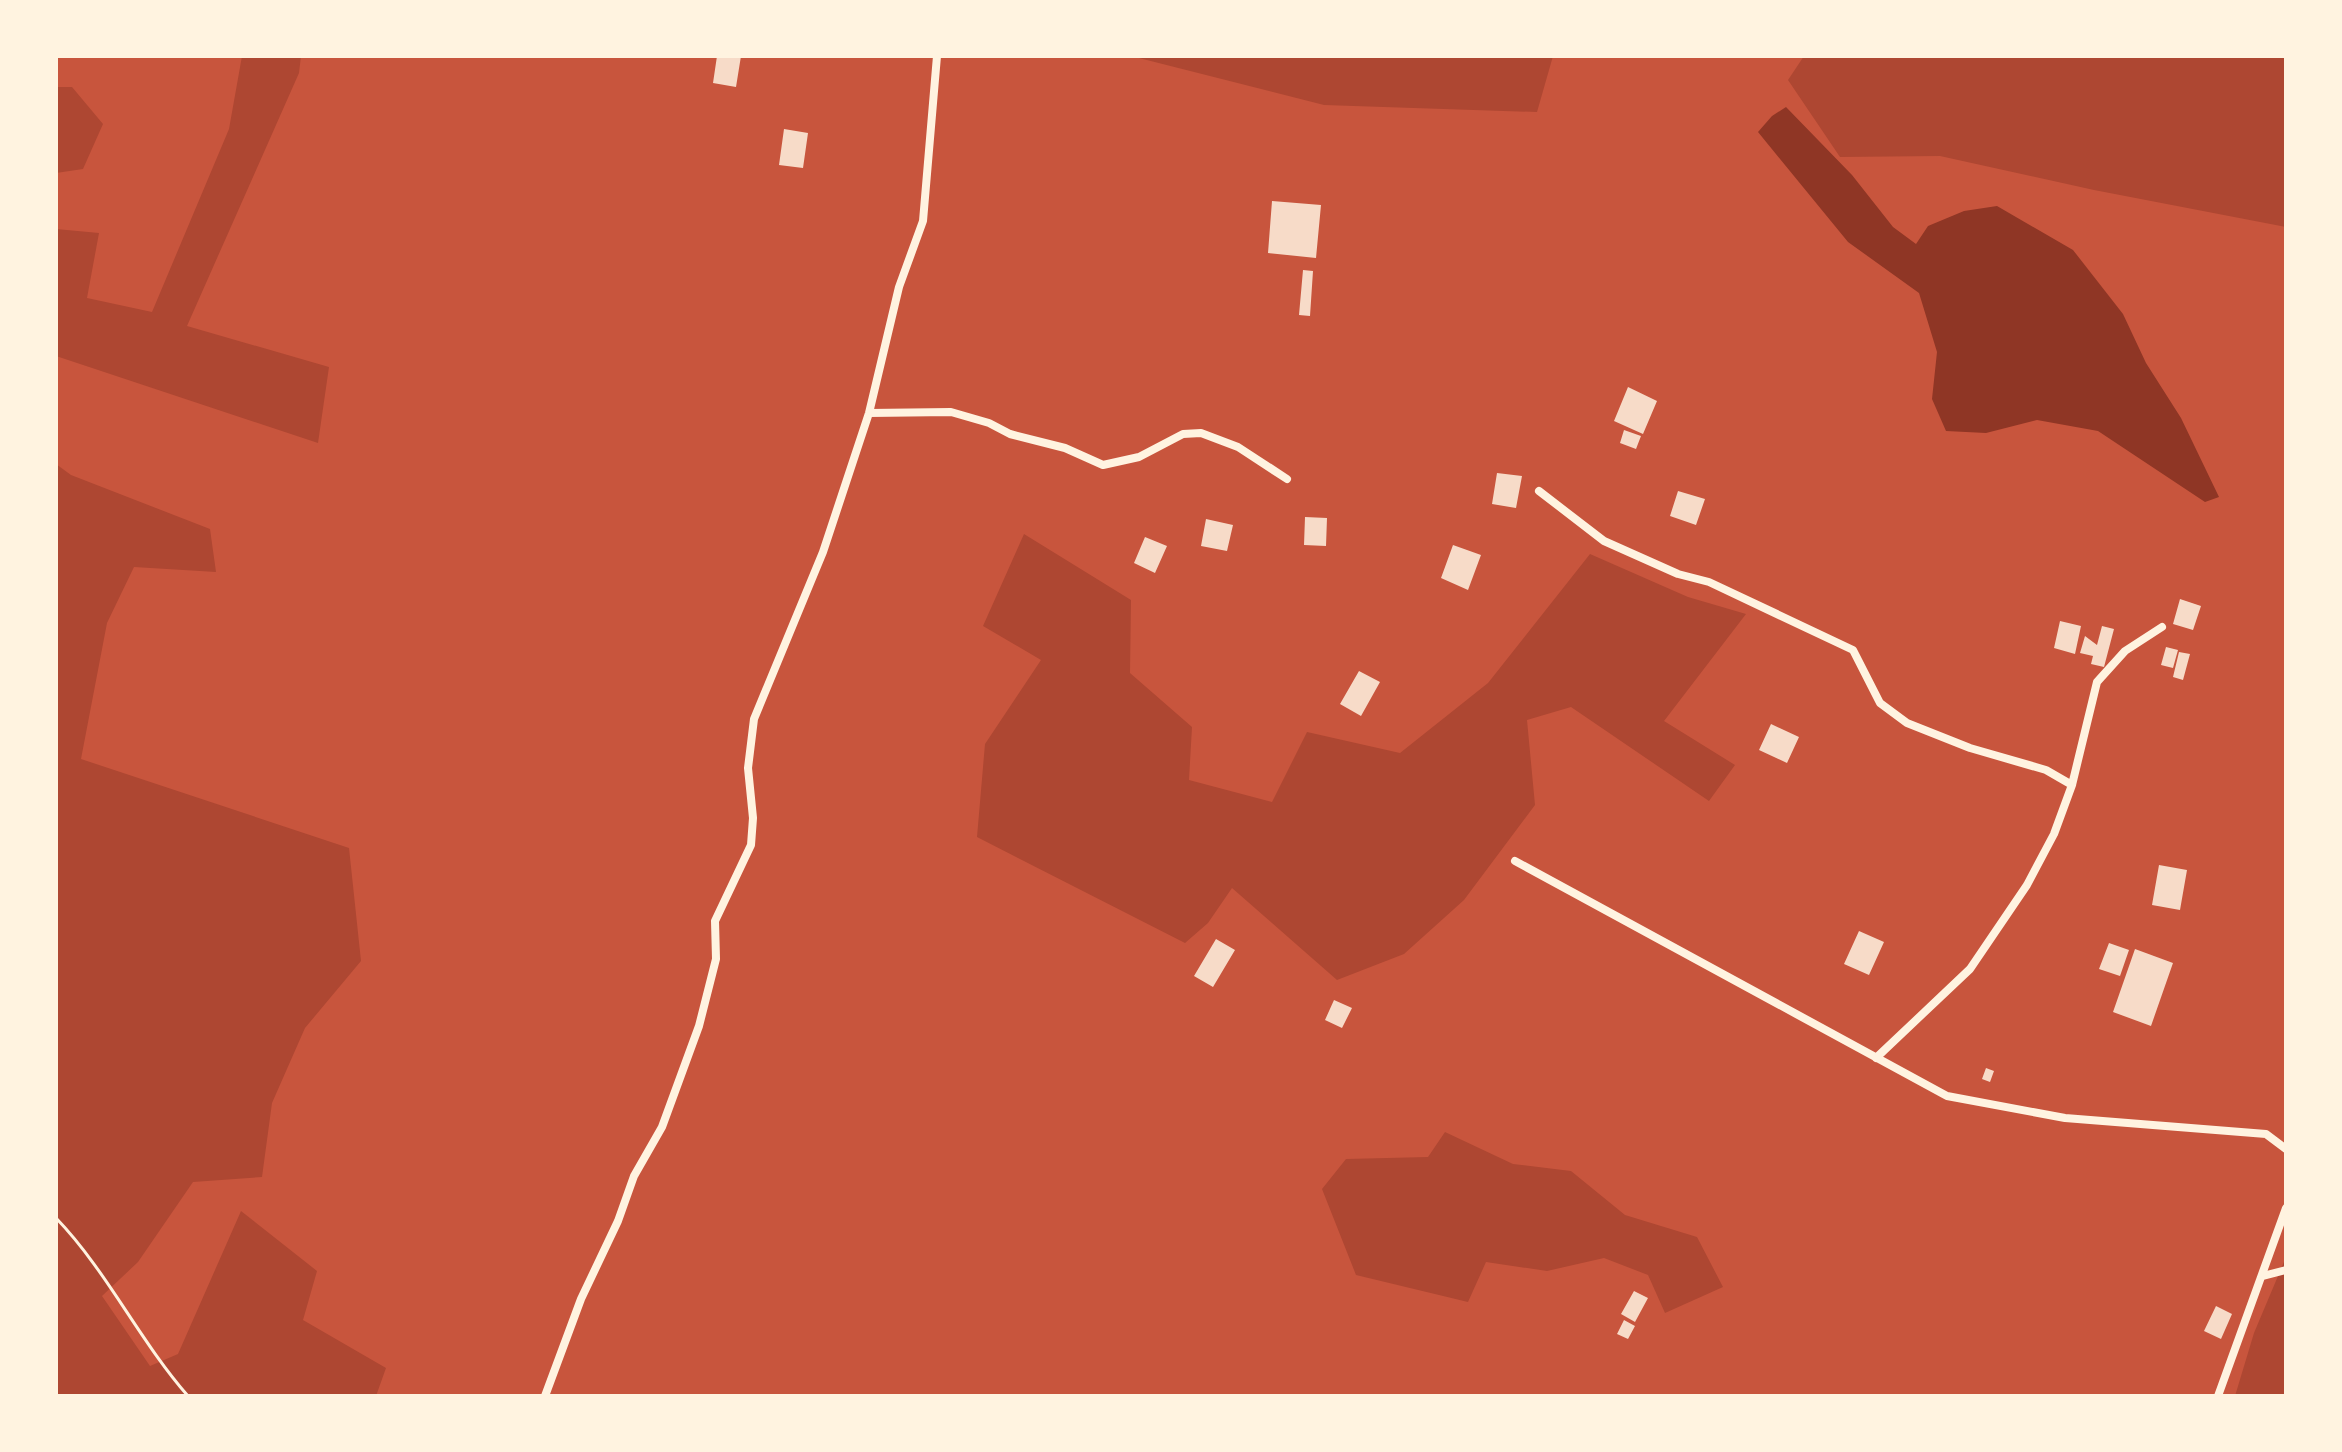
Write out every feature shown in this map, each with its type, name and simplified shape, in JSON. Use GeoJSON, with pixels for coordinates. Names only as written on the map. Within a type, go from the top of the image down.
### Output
{"type":"FeatureCollection","features":[{"type":"Feature","properties":{"kind":"street"},"geometry":{"type":"LineString","coordinates":[[545,1396],[581,1299],[618,1221],[634,1176],[662,1127],[699,1026],[716,959],[715,921],[751,845],[753,818],[748,768],[754,719],[823,552],[869,413],[899,287],[923,221],[937,56]]}},
{"type":"Feature","properties":{"kind":"street"},"geometry":{"type":"LineString","coordinates":[[869,413],[951,412],[989,423],[1010,434],[1065,448],[1103,465],[1139,457],[1183,434],[1201,433],[1238,447],[1287,479]]}},
{"type":"Feature","properties":{"kind":"street"},"geometry":{"type":"LineString","coordinates":[[1539,491],[1604,541],[1678,574],[1709,582],[1853,650],[1870,687],[1891,714],[1970,748],[2046,770],[2072,785]]}},
{"type":"Feature","properties":{"kind":"street"},"geometry":{"type":"LineString","coordinates":[[1876,1058],[1970,969],[2027,885],[2054,834],[2072,785],[2097,682],[2125,651],[2162,627]]}},
{"type":"Feature","properties":{"kind":"street"},"geometry":{"type":"LineString","coordinates":[[1515,861],[1947,1096],[2065,1118],[2266,1134],[2286,1149]]}},
{"type":"Feature","properties":{"kind":"street"},"geometry":{"type":"LineString","coordinates":[[2218,1396],[2286,1208]]}},
{"type":"Feature","properties":{"kind":"street"},"geometry":{"type":"LineString","coordinates":[[2263,1276],[2286,1270]]}},
{"type":"Feature","properties":{"kind":"path"},"geometry":{"type":"LineString","coordinates":[[56,1218],[79,1242],[91,1265],[109,1285],[144,1339],[188,1396]]}},
{"type":"Feature","properties":{"kind":"shaded area"},"geometry":{"type":"Polygon","coordinates":[[[242,56],[301,56],[299,73],[187,326],[329,367],[318,443],[56,356],[56,229],[99,233],[87,298],[152,312],[229,129],[242,56]]]}},
{"type":"Feature","properties":{"kind":"shaded area"},"geometry":{"type":"Polygon","coordinates":[[[1131,56],[1553,56],[1537,112],[1324,105],[1131,56]]]}},
{"type":"Feature","properties":{"kind":"shaded area"},"geometry":{"type":"Polygon","coordinates":[[[1804,56],[2286,56],[2286,227],[1940,156],[1840,157],[1788,80],[1804,56]]]}},
{"type":"Feature","properties":{"kind":"shaded area"},"geometry":{"type":"Polygon","coordinates":[[[56,87],[72,87],[103,124],[83,169],[56,173],[56,87]]]}},
{"type":"Feature","properties":{"kind":"shaded area"},"geometry":{"type":"Polygon","coordinates":[[[1786,107],[1852,175],[1893,227],[1916,244],[1928,226],[1964,211],[1997,206],[2073,250],[2123,314],[2146,363],[2181,418],[2219,497],[2205,502],[2098,431],[2037,420],[1986,433],[1946,431],[1932,399],[1937,352],[1919,293],[1848,242],[1758,132],[1772,116],[1786,107]]]}},
{"type":"Feature","properties":{"kind":"shaded area"},"geometry":{"type":"Polygon","coordinates":[[[56,464],[71,475],[210,529],[216,572],[134,567],[107,623],[81,759],[349,848],[361,961],[305,1028],[272,1103],[262,1177],[193,1182],[138,1262],[102,1296],[150,1366],[178,1354],[241,1211],[317,1271],[303,1320],[386,1368],[376,1396],[56,1396],[56,464]]]}},
{"type":"Feature","properties":{"kind":"shaded area"},"geometry":{"type":"Polygon","coordinates":[[[1024,534],[1131,600],[1130,673],[1192,727],[1189,780],[1272,802],[1307,732],[1400,753],[1488,683],[1590,554],[1688,597],[1746,614],[1664,721],[1735,765],[1709,801],[1571,707],[1527,720],[1535,805],[1464,900],[1404,954],[1337,980],[1232,888],[1208,923],[1185,943],[977,837],[985,744],[1041,660],[983,626],[1024,534]]]}},
{"type":"Feature","properties":{"kind":"shaded area"},"geometry":{"type":"Polygon","coordinates":[[[1445,1132],[1513,1164],[1571,1171],[1625,1215],[1697,1237],[1723,1287],[1665,1313],[1648,1275],[1604,1258],[1547,1271],[1486,1262],[1468,1302],[1356,1275],[1322,1189],[1346,1159],[1428,1157],[1445,1132]]]}},
{"type":"Feature","properties":{"kind":"shaded area"},"geometry":{"type":"Polygon","coordinates":[[[2286,1257],[2286,1396],[2235,1396],[2254,1333],[2286,1257]]]}},
{"type":"Feature","properties":{"kind":"building"},"geometry":{"type":"Polygon","coordinates":[[[717,56],[741,56],[736,87],[713,83],[717,56]]]}},
{"type":"Feature","properties":{"kind":"building"},"geometry":{"type":"Polygon","coordinates":[[[784,129],[808,133],[803,168],[779,165],[784,129]]]}},
{"type":"Feature","properties":{"kind":"building"},"geometry":{"type":"Polygon","coordinates":[[[1272,201],[1321,205],[1316,258],[1268,253],[1272,201]]]}},
{"type":"Feature","properties":{"kind":"building"},"geometry":{"type":"Polygon","coordinates":[[[1303,270],[1313,271],[1310,316],[1299,315],[1303,270]]]}},
{"type":"Feature","properties":{"kind":"building"},"geometry":{"type":"Polygon","coordinates":[[[1628,387],[1657,401],[1643,434],[1614,421],[1628,387]]]}},
{"type":"Feature","properties":{"kind":"building"},"geometry":{"type":"Polygon","coordinates":[[[1624,430],[1641,436],[1636,449],[1620,443],[1624,430]]]}},
{"type":"Feature","properties":{"kind":"building"},"geometry":{"type":"Polygon","coordinates":[[[1497,473],[1522,476],[1516,508],[1492,504],[1497,473]]]}},
{"type":"Feature","properties":{"kind":"building"},"geometry":{"type":"Polygon","coordinates":[[[1678,491],[1705,499],[1696,525],[1670,516],[1678,491]]]}},
{"type":"Feature","properties":{"kind":"building"},"geometry":{"type":"Polygon","coordinates":[[[1305,517],[1327,518],[1326,546],[1304,545],[1305,517]]]}},
{"type":"Feature","properties":{"kind":"building"},"geometry":{"type":"Polygon","coordinates":[[[1206,519],[1233,525],[1227,551],[1201,546],[1206,519]]]}},
{"type":"Feature","properties":{"kind":"building"},"geometry":{"type":"Polygon","coordinates":[[[1145,537],[1167,546],[1155,573],[1134,563],[1145,537]]]}},
{"type":"Feature","properties":{"kind":"building"},"geometry":{"type":"Polygon","coordinates":[[[1453,545],[1481,555],[1468,590],[1441,578],[1453,545]]]}},
{"type":"Feature","properties":{"kind":"building"},"geometry":{"type":"Polygon","coordinates":[[[2180,599],[2201,606],[2193,630],[2173,624],[2180,599]]]}},
{"type":"Feature","properties":{"kind":"building"},"geometry":{"type":"Polygon","coordinates":[[[2060,621],[2081,626],[2075,654],[2054,648],[2060,621]]]}},
{"type":"Feature","properties":{"kind":"building"},"geometry":{"type":"Polygon","coordinates":[[[2102,626],[2114,629],[2104,667],[2091,664],[2093,656],[2080,653],[2085,636],[2097,645],[2102,626]]]}},
{"type":"Feature","properties":{"kind":"building"},"geometry":{"type":"Polygon","coordinates":[[[2166,647],[2178,650],[2173,668],[2161,665],[2166,647]]]}},
{"type":"Feature","properties":{"kind":"building"},"geometry":{"type":"Polygon","coordinates":[[[2179,652],[2190,654],[2183,680],[2173,677],[2179,652]]]}},
{"type":"Feature","properties":{"kind":"building"},"geometry":{"type":"Polygon","coordinates":[[[1359,671],[1380,682],[1361,716],[1340,704],[1359,671]]]}},
{"type":"Feature","properties":{"kind":"building"},"geometry":{"type":"Polygon","coordinates":[[[1771,724],[1799,737],[1787,763],[1759,750],[1771,724]]]}},
{"type":"Feature","properties":{"kind":"building"},"geometry":{"type":"Polygon","coordinates":[[[2159,865],[2187,870],[2180,910],[2152,905],[2159,865]]]}},
{"type":"Feature","properties":{"kind":"building"},"geometry":{"type":"Polygon","coordinates":[[[1859,931],[1884,942],[1869,975],[1844,964],[1859,931]]]}},
{"type":"Feature","properties":{"kind":"building"},"geometry":{"type":"Polygon","coordinates":[[[1216,939],[1235,950],[1213,987],[1194,976],[1216,939]]]}},
{"type":"Feature","properties":{"kind":"building"},"geometry":{"type":"Polygon","coordinates":[[[2109,943],[2129,950],[2120,976],[2099,969],[2109,943]]]}},
{"type":"Feature","properties":{"kind":"building"},"geometry":{"type":"Polygon","coordinates":[[[2135,949],[2173,963],[2151,1026],[2113,1012],[2135,949]]]}},
{"type":"Feature","properties":{"kind":"building"},"geometry":{"type":"Polygon","coordinates":[[[1334,1000],[1352,1008],[1342,1028],[1325,1020],[1334,1000]]]}},
{"type":"Feature","properties":{"kind":"building"},"geometry":{"type":"Polygon","coordinates":[[[1986,1068],[1994,1071],[1990,1082],[1982,1079],[1986,1068]]]}},
{"type":"Feature","properties":{"kind":"building"},"geometry":{"type":"Polygon","coordinates":[[[1634,1291],[1648,1298],[1635,1322],[1621,1314],[1634,1291]]]}},
{"type":"Feature","properties":{"kind":"building"},"geometry":{"type":"Polygon","coordinates":[[[2216,1306],[2232,1314],[2221,1339],[2204,1331],[2216,1306]]]}},
{"type":"Feature","properties":{"kind":"building"},"geometry":{"type":"Polygon","coordinates":[[[1624,1320],[1635,1326],[1628,1339],[1617,1334],[1624,1320]]]}}]}
